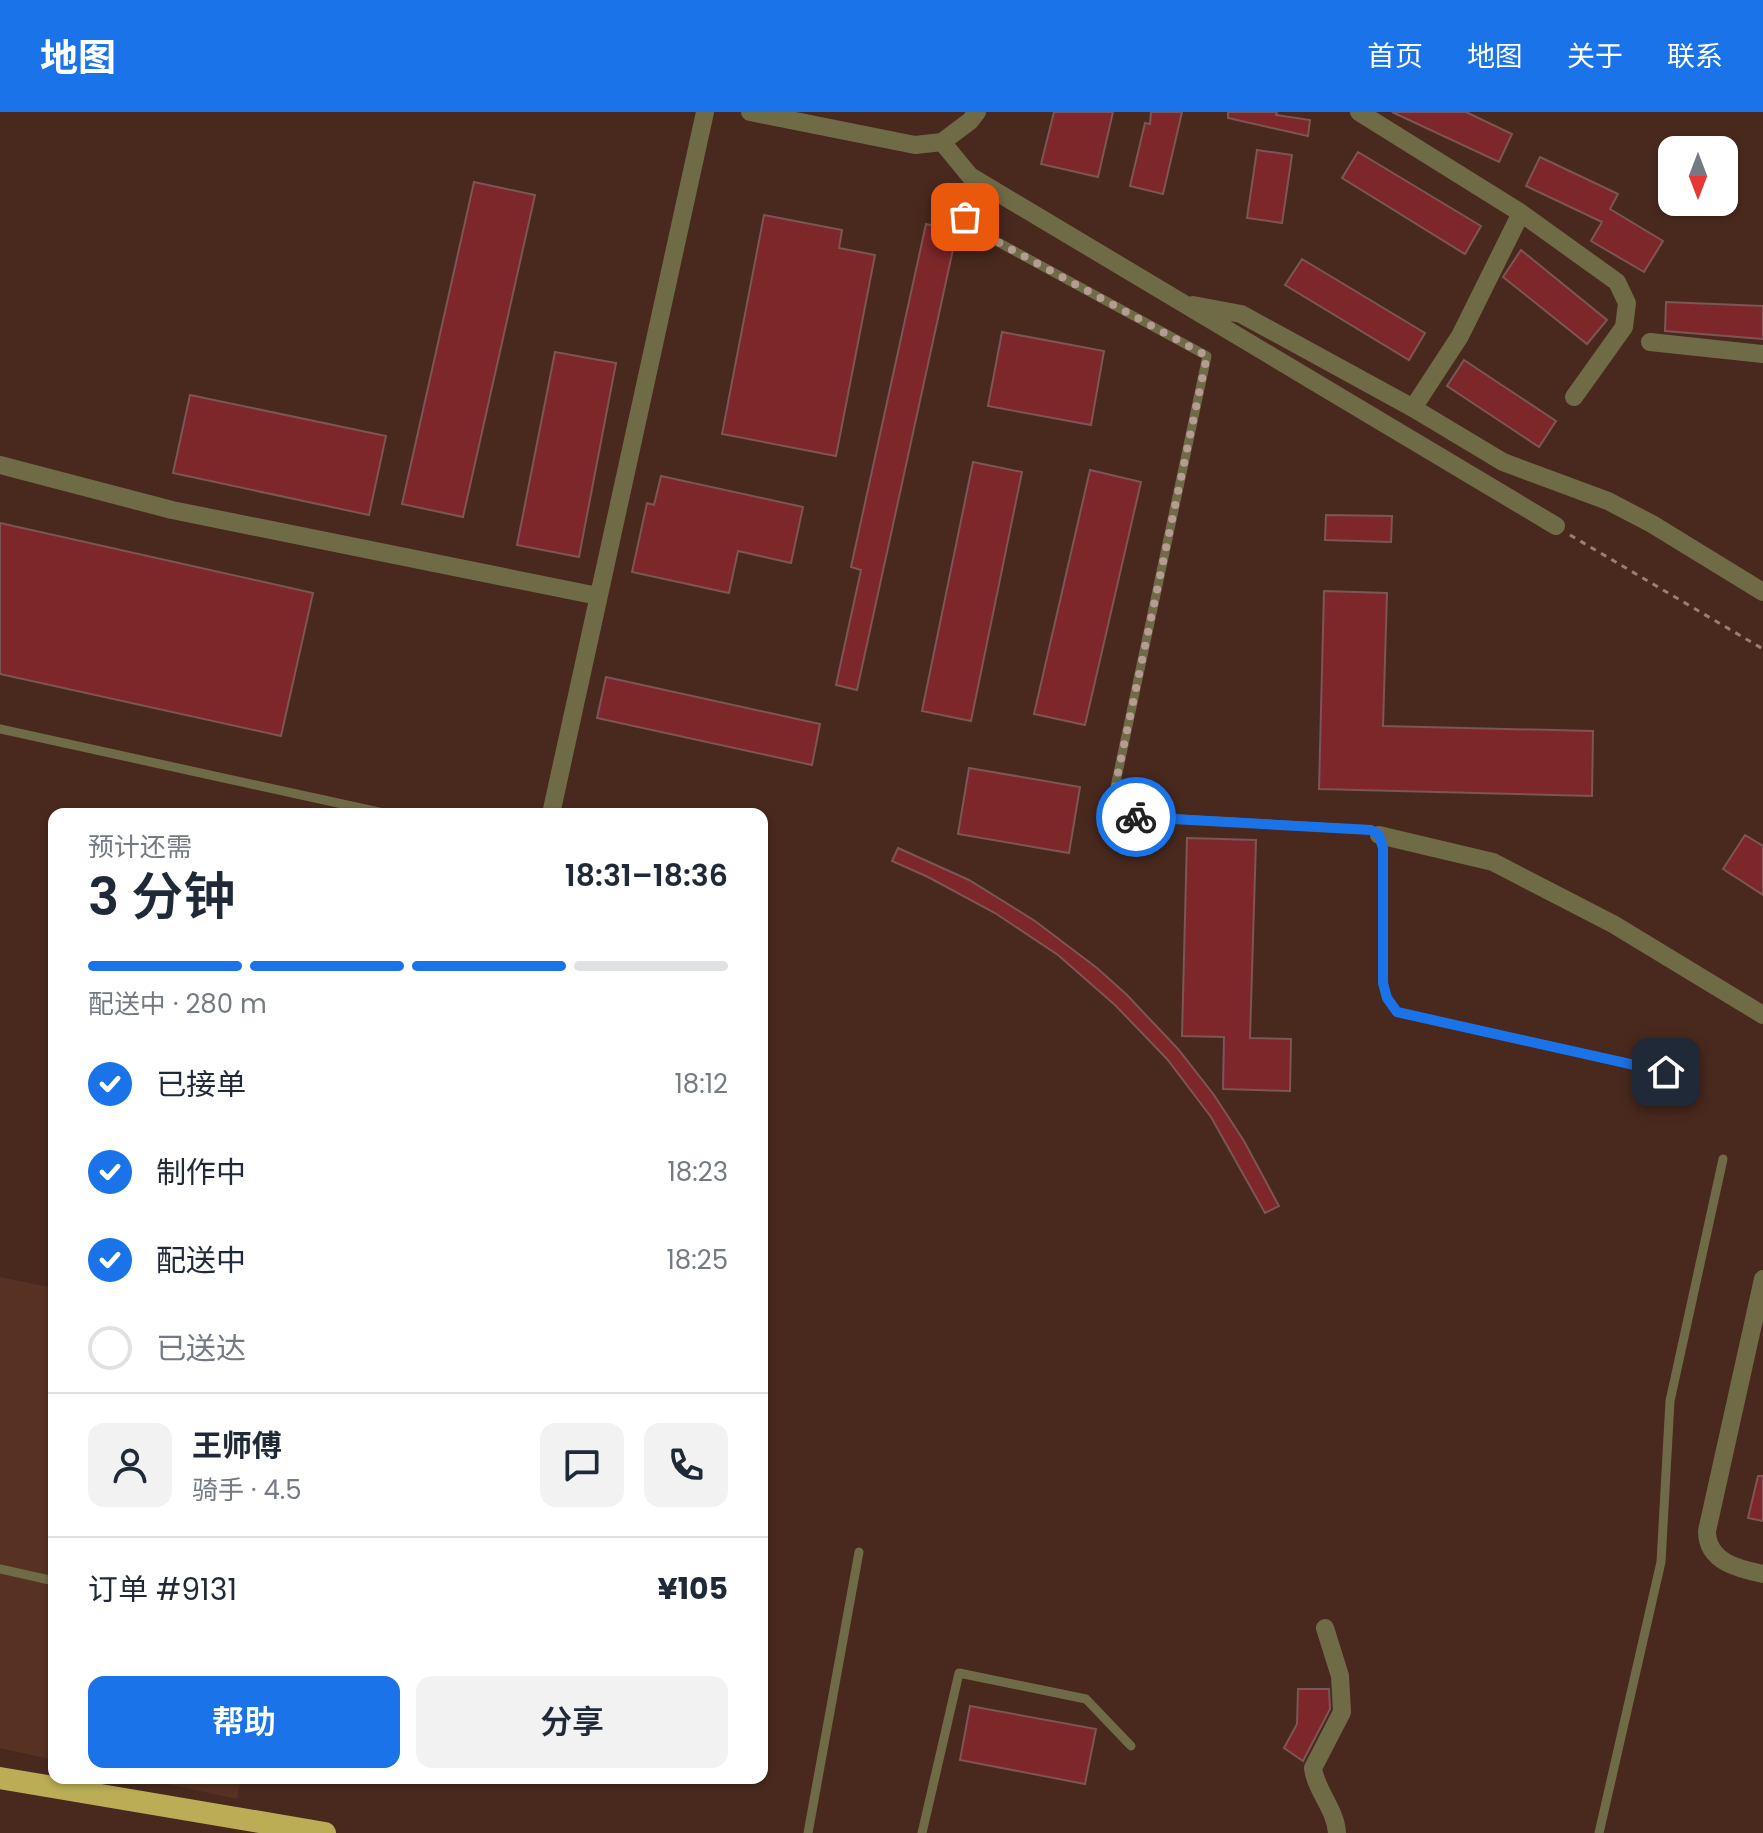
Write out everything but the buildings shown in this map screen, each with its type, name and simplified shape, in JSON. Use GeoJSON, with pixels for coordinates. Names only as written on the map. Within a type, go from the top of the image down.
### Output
{"type":"FeatureCollection","features":[{"type":"Feature","properties":{"kind":"highway"},"geometry":{"type":"LineString","coordinates":[[0,1778],[325,1833]]}},
{"type":"Feature","properties":{"kind":"street"},"geometry":{"type":"LineString","coordinates":[[552,808],[705,112]]}},
{"type":"Feature","properties":{"kind":"street"},"geometry":{"type":"LineString","coordinates":[[750,112],[915,145],[942,142],[977,112]]}},
{"type":"Feature","properties":{"kind":"street"},"geometry":{"type":"LineString","coordinates":[[1359,112],[1521,213],[1617,282],[1627,303],[1624,327],[1574,397]]}},
{"type":"Feature","properties":{"kind":"street"},"geometry":{"type":"LineString","coordinates":[[942,142],[970,176],[1556,526]]}},
{"type":"Feature","properties":{"kind":"street"},"geometry":{"type":"LineString","coordinates":[[1413,408],[1460,336],[1521,213]]}},
{"type":"Feature","properties":{"kind":"street"},"geometry":{"type":"LineString","coordinates":[[1180,302],[1241,314],[1413,408],[1503,462],[1608,501],[1652,524],[1763,592]]}},
{"type":"Feature","properties":{"kind":"street"},"geometry":{"type":"LineString","coordinates":[[1650,342],[1763,354]]}},
{"type":"Feature","properties":{"kind":"street"},"geometry":{"type":"LineString","coordinates":[[0,465],[172,510],[598,596]]}},
{"type":"Feature","properties":{"kind":"street"},"geometry":{"type":"LineString","coordinates":[[1379,835],[1493,862],[1613,924],[1763,1015]]}},
{"type":"Feature","properties":{"kind":"street"},"geometry":{"type":"LineString","coordinates":[[1763,1279],[1707,1531],[1707,1541],[1720,1558],[1735,1569],[1763,1574]]}},
{"type":"Feature","properties":{"kind":"street"},"geometry":{"type":"LineString","coordinates":[[1325,1628],[1340,1676],[1342,1712],[1313,1768],[1314,1778],[1337,1823],[1337,1833]]}},
{"type":"Feature","properties":{"kind":"lane"},"geometry":{"type":"LineString","coordinates":[[970,176],[965,217],[985,235],[1207,356],[1109,815],[1366,829],[1379,835],[1383,848],[1383,983],[1387,998],[1397,1012],[1666,1072]]}},
{"type":"Feature","properties":{"kind":"lane"},"geometry":{"type":"LineString","coordinates":[[0,729],[361,808]]}},
{"type":"Feature","properties":{"kind":"lane"},"geometry":{"type":"LineString","coordinates":[[1599,1833],[1661,1562],[1670,1401],[1723,1159]]}},
{"type":"Feature","properties":{"kind":"lane"},"geometry":{"type":"LineString","coordinates":[[808,1833],[859,1552]]}},
{"type":"Feature","properties":{"kind":"lane"},"geometry":{"type":"LineString","coordinates":[[0,1569],[48,1580]]}},
{"type":"Feature","properties":{"kind":"lane"},"geometry":{"type":"LineString","coordinates":[[922,1833],[959,1673],[1086,1699],[1131,1746]]}},
{"type":"Feature","properties":{"kind":"path"},"geometry":{"type":"LineString","coordinates":[[1556,526],[1763,649]]}},
{"type":"Feature","properties":{"kind":"shaded area"},"geometry":{"type":"Polygon","coordinates":[[[0,1277],[48,1287],[48,1759],[0,1748],[0,1277]]]}},
{"type":"Feature","properties":{"kind":"shaded area"},"geometry":{"type":"Polygon","coordinates":[[[168,1784],[240,1784],[237,1799],[168,1784]]]}},
{"type":"Feature","properties":{"kind":"way so far"},"geometry":{"type":"LineString","coordinates":[[965,217],[985,235],[1207,356],[1109,815],[1136,817]]}},
{"type":"Feature","properties":{"kind":"route"},"geometry":{"type":"LineString","coordinates":[[1136,817],[1371,830],[1379,835],[1383,848],[1384,991],[1397,1012],[1666,1072]]}}]}
